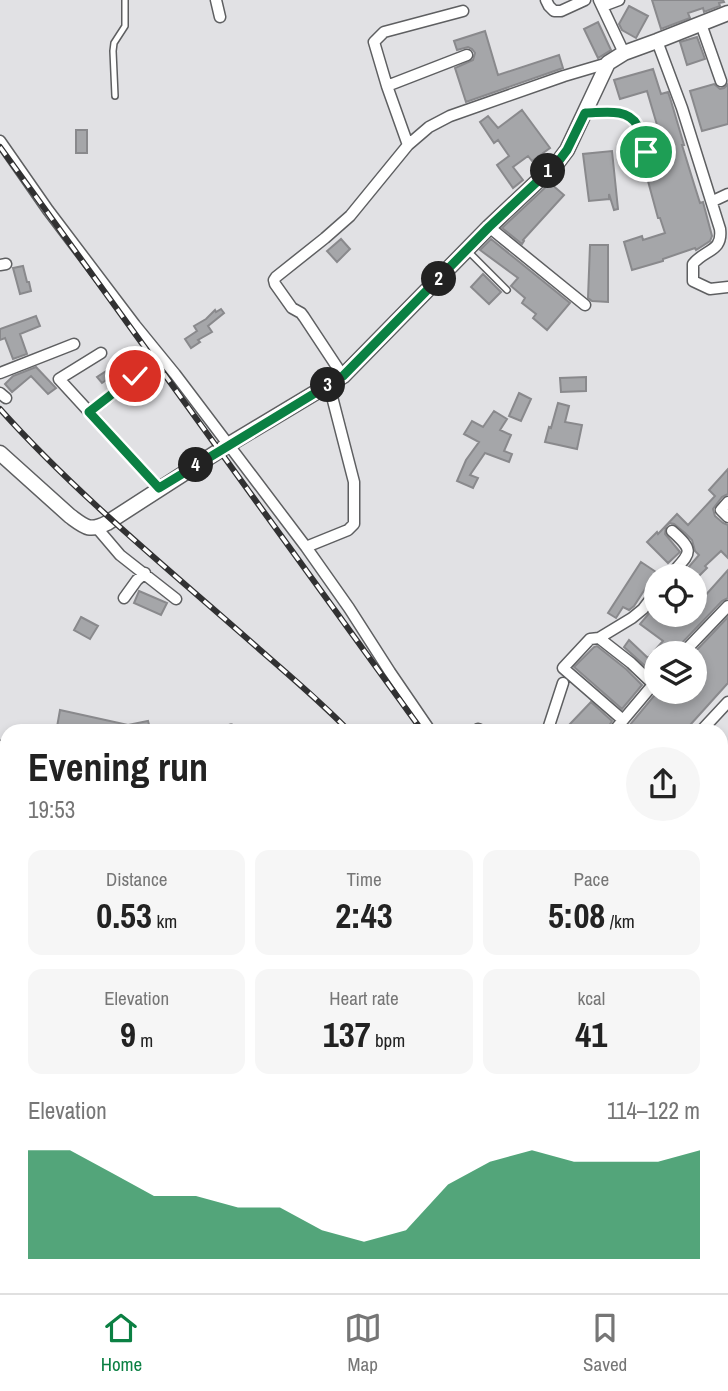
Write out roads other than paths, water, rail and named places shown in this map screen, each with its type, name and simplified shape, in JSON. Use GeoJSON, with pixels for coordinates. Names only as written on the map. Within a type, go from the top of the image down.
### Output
{"type":"FeatureCollection","features":[{"type":"Feature","properties":{"kind":"street"},"geometry":{"type":"LineString","coordinates":[[216,0],[220,17]]}},
{"type":"Feature","properties":{"kind":"street"},"geometry":{"type":"LineString","coordinates":[[546,0],[554,11],[561,11],[585,0]]}},
{"type":"Feature","properties":{"kind":"street"},"geometry":{"type":"LineString","coordinates":[[619,0],[601,3],[624,53]]}},
{"type":"Feature","properties":{"kind":"street"},"geometry":{"type":"LineString","coordinates":[[408,145],[374,42],[384,32],[463,11]]}},
{"type":"Feature","properties":{"kind":"street"},"geometry":{"type":"LineString","coordinates":[[343,376],[304,317],[292,308],[274,280],[350,216],[408,145],[429,127],[450,116],[608,63],[624,53],[728,13]]}},
{"type":"Feature","properties":{"kind":"street"},"geometry":{"type":"LineString","coordinates":[[701,24],[721,81]]}},
{"type":"Feature","properties":{"kind":"street"},"geometry":{"type":"LineString","coordinates":[[657,41],[682,108],[720,229],[721,240],[717,246],[692,264],[693,281],[710,289],[728,287]]}},
{"type":"Feature","properties":{"kind":"street"},"geometry":{"type":"LineString","coordinates":[[387,86],[467,55]]}},
{"type":"Feature","properties":{"kind":"street"},"geometry":{"type":"LineString","coordinates":[[0,453],[70,516],[82,525],[97,528],[329,385],[343,376],[489,227],[558,162],[567,150],[608,63]]}},
{"type":"Feature","properties":{"kind":"street"},"geometry":{"type":"LineString","coordinates":[[0,141],[48,210],[306,547],[426,724]]}},
{"type":"Feature","properties":{"kind":"street"},"geometry":{"type":"LineString","coordinates":[[713,201],[728,194]]}},
{"type":"Feature","properties":{"kind":"street"},"geometry":{"type":"LineString","coordinates":[[489,227],[585,306]]}},
{"type":"Feature","properties":{"kind":"street"},"geometry":{"type":"LineString","coordinates":[[0,373],[74,344]]}},
{"type":"Feature","properties":{"kind":"street"},"geometry":{"type":"LineString","coordinates":[[101,353],[60,379],[159,488]]}},
{"type":"Feature","properties":{"kind":"street"},"geometry":{"type":"LineString","coordinates":[[89,412],[135,376]]}},
{"type":"Feature","properties":{"kind":"street"},"geometry":{"type":"LineString","coordinates":[[306,547],[348,530],[354,524],[354,482],[329,385]]}},
{"type":"Feature","properties":{"kind":"street"},"geometry":{"type":"LineString","coordinates":[[728,502],[721,510],[728,517]]}},
{"type":"Feature","properties":{"kind":"street"},"geometry":{"type":"LineString","coordinates":[[97,528],[120,555],[176,598]]}},
{"type":"Feature","properties":{"kind":"street"},"geometry":{"type":"LineString","coordinates":[[672,531],[686,543],[688,551],[679,564]]}},
{"type":"Feature","properties":{"kind":"street"},"geometry":{"type":"LineString","coordinates":[[124,598],[145,573]]}},
{"type":"Feature","properties":{"kind":"street"},"geometry":{"type":"LineString","coordinates":[[694,641],[728,606]]}},
{"type":"Feature","properties":{"kind":"street"},"geometry":{"type":"LineString","coordinates":[[623,720],[563,668],[590,639],[599,638],[644,608]]}},
{"type":"Feature","properties":{"kind":"street"},"geometry":{"type":"LineString","coordinates":[[599,638],[644,673]]}},
{"type":"Feature","properties":{"kind":"street"},"geometry":{"type":"LineString","coordinates":[[550,724],[563,683]]}},
{"type":"Feature","properties":{"kind":"street"},"geometry":{"type":"LineString","coordinates":[[620,724],[644,695]]}},
{"type":"Feature","properties":{"kind":"street"},"geometry":{"type":"LineString","coordinates":[[707,724],[728,702]]}},
{"type":"Feature","properties":{"kind":"lane"},"geometry":{"type":"LineString","coordinates":[[116,96],[113,51],[114,43],[125,26],[125,0]]}},
{"type":"Feature","properties":{"kind":"lane"},"geometry":{"type":"LineString","coordinates":[[585,113],[619,113],[629,116],[637,124],[646,152]]}},
{"type":"Feature","properties":{"kind":"lane"},"geometry":{"type":"LineString","coordinates":[[467,250],[507,290]]}},
{"type":"Feature","properties":{"kind":"railway"},"geometry":{"type":"LineString","coordinates":[[0,147],[417,724]]}},
{"type":"Feature","properties":{"kind":"railway"},"geometry":{"type":"LineString","coordinates":[[0,409],[93,503],[342,724]]}}]}
